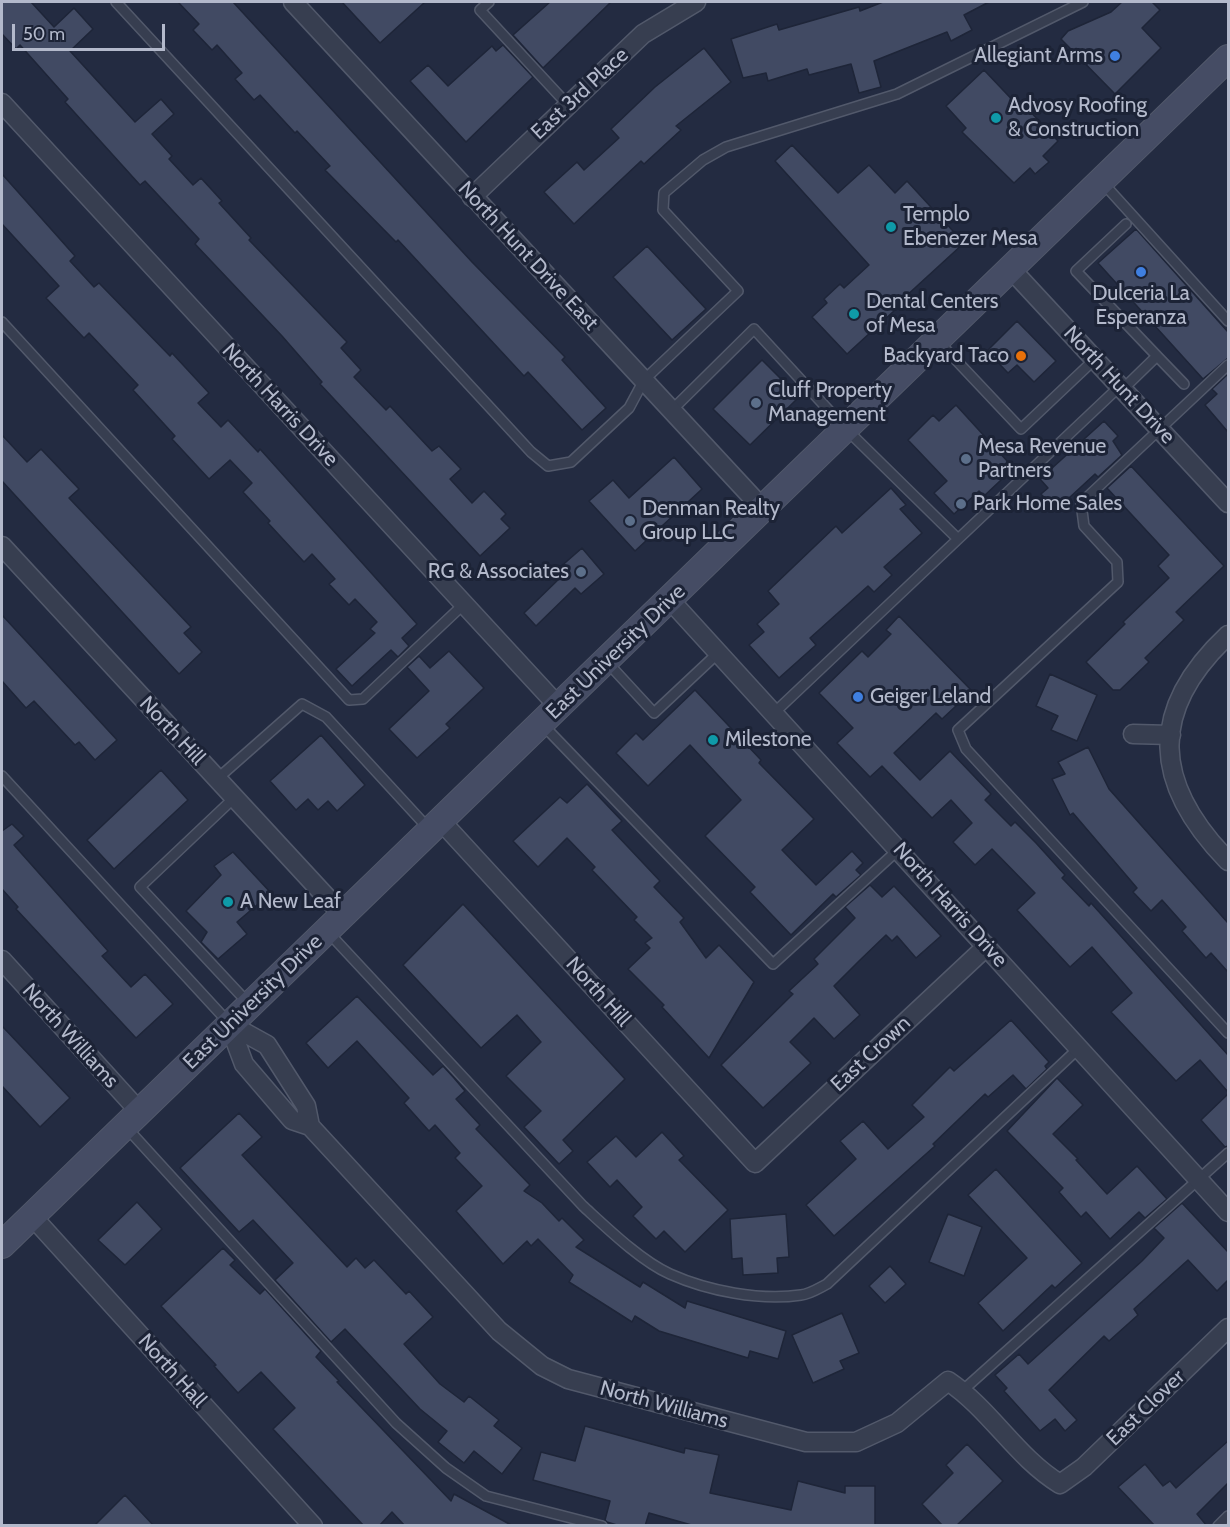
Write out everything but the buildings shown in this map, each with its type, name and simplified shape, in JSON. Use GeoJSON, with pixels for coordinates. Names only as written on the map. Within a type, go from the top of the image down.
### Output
{"type":"FeatureCollection","features":[{"type":"Feature","properties":{"kind":"main road","name":"East University Drive"},"geometry":{"type":"LineString","coordinates":[[2,1245],[764,510],[1228,58]]}},
{"type":"Feature","properties":{"kind":"street","name":"North Hunt Drive East"},"geometry":{"type":"LineString","coordinates":[[293,2],[764,510]]}},
{"type":"Feature","properties":{"kind":"street","name":"East 3rd Place"},"geometry":{"type":"LineString","coordinates":[[472,197],[643,34],[696,2]]}},
{"type":"Feature","properties":{"kind":"street","name":"North Harris Drive"},"geometry":{"type":"LineString","coordinates":[[2,103],[464,604],[550,715]]}},
{"type":"Feature","properties":{"kind":"street","name":"North Hunt Drive"},"geometry":{"type":"LineString","coordinates":[[1010,268],[1228,503]]}},
{"type":"Feature","properties":{"kind":"street","name":"North Hill"},"geometry":{"type":"LineString","coordinates":[[2,546],[234,798],[335,923]]}},
{"type":"Feature","properties":{"kind":"street","name":"North Harris Drive"},"geometry":{"type":"LineString","coordinates":[[670,600],[1080,1047],[1228,1212]]}},
{"type":"Feature","properties":{"kind":"street"},"geometry":{"type":"LineString","coordinates":[[1228,635],[1192,676],[1172,716],[1170,761],[1182,800],[1214,846],[1228,861]]}},
{"type":"Feature","properties":{"kind":"street"},"geometry":{"type":"LineString","coordinates":[[1132,734],[1171,735]]}},
{"type":"Feature","properties":{"kind":"street","name":"North Hill"},"geometry":{"type":"LineString","coordinates":[[436,826],[755,1163]]}},
{"type":"Feature","properties":{"kind":"street","name":"East Crown"},"geometry":{"type":"LineString","coordinates":[[755,1163],[987,946]]}},
{"type":"Feature","properties":{"kind":"street","name":"North Williams"},"geometry":{"type":"LineString","coordinates":[[2,960],[132,1118]]}},
{"type":"Feature","properties":{"kind":"street","name":"North Williams"},"geometry":{"type":"LineString","coordinates":[[229,1024],[267,1045],[306,1106],[310,1126]]}},
{"type":"Feature","properties":{"kind":"street","name":"North Williams"},"geometry":{"type":"LineString","coordinates":[[229,1024],[244,1064],[292,1120],[310,1126],[499,1331],[542,1366],[568,1379],[806,1442],[856,1442],[897,1423],[948,1381],[962,1390]]}},
{"type":"Feature","properties":{"kind":"street","name":"North Hall"},"geometry":{"type":"LineString","coordinates":[[32,1215],[313,1526]]}},
{"type":"Feature","properties":{"kind":"street","name":"East Clover"},"geometry":{"type":"LineString","coordinates":[[962,1390],[1039,1471],[1060,1484],[1084,1467],[1228,1328]]}},
{"type":"Feature","properties":{"kind":"lane"},"geometry":{"type":"LineString","coordinates":[[116,2],[523,444],[548,466],[571,462],[629,408],[644,380],[738,291],[663,210],[664,193],[703,160],[726,147],[897,94],[1083,2]]}},
{"type":"Feature","properties":{"kind":"lane"},"geometry":{"type":"LineString","coordinates":[[489,2],[480,10],[567,104]]}},
{"type":"Feature","properties":{"kind":"lane"},"geometry":{"type":"LineString","coordinates":[[1101,181],[1228,321]]}},
{"type":"Feature","properties":{"kind":"lane"},"geometry":{"type":"LineString","coordinates":[[1126,224],[1076,271],[1184,384]]}},
{"type":"Feature","properties":{"kind":"lane"},"geometry":{"type":"LineString","coordinates":[[2,322],[349,700],[363,699],[464,604]]}},
{"type":"Feature","properties":{"kind":"lane"},"geometry":{"type":"LineString","coordinates":[[672,410],[754,329],[846,429],[958,539]]}},
{"type":"Feature","properties":{"kind":"lane"},"geometry":{"type":"LineString","coordinates":[[937,340],[1021,429],[1095,359]]}},
{"type":"Feature","properties":{"kind":"lane"},"geometry":{"type":"LineString","coordinates":[[774,713],[958,539],[1157,357]]}},
{"type":"Feature","properties":{"kind":"lane"},"geometry":{"type":"LineString","coordinates":[[1228,365],[1081,503],[1084,526],[1117,562],[1118,582],[958,730],[966,749],[1228,1033]]}},
{"type":"Feature","properties":{"kind":"lane"},"geometry":{"type":"LineString","coordinates":[[606,662],[654,713],[718,652]]}},
{"type":"Feature","properties":{"kind":"lane"},"geometry":{"type":"LineString","coordinates":[[217,779],[302,704],[326,717],[436,826]]}},
{"type":"Feature","properties":{"kind":"lane"},"geometry":{"type":"LineString","coordinates":[[550,715],[773,964],[899,849]]}},
{"type":"Feature","properties":{"kind":"lane"},"geometry":{"type":"LineString","coordinates":[[2,776],[229,1024]]}},
{"type":"Feature","properties":{"kind":"lane"},"geometry":{"type":"LineString","coordinates":[[234,798],[140,887],[249,1005]]}},
{"type":"Feature","properties":{"kind":"lane"},"geometry":{"type":"LineString","coordinates":[[335,923],[583,1206],[621,1240],[669,1274],[724,1290],[768,1296],[803,1295],[827,1284],[1080,1047]]}},
{"type":"Feature","properties":{"kind":"lane"},"geometry":{"type":"LineString","coordinates":[[132,1118],[396,1423],[446,1468],[486,1496],[602,1526]]}},
{"type":"Feature","properties":{"kind":"lane"},"geometry":{"type":"LineString","coordinates":[[962,1390],[1228,1153]]}},
{"type":"Feature","properties":{"kind":"lane"},"geometry":{"type":"LineString","coordinates":[[1218,1526],[1228,1515]]}},
{"type":"Feature","properties":{"kind":"place","name":"Allegiant Arms"},"geometry":{"type":"Point","coordinates":[1115,56]}},
{"type":"Feature","properties":{"kind":"place","name":"Advosy Roofing & Construction"},"geometry":{"type":"Point","coordinates":[996,118]}},
{"type":"Feature","properties":{"kind":"place","name":"Templo Ebenezer Mesa"},"geometry":{"type":"Point","coordinates":[891,227]}},
{"type":"Feature","properties":{"kind":"place","name":"Dulceria La Esperanza"},"geometry":{"type":"Point","coordinates":[1141,272]}},
{"type":"Feature","properties":{"kind":"place","name":"Dental Centers of Mesa"},"geometry":{"type":"Point","coordinates":[854,314]}},
{"type":"Feature","properties":{"kind":"place","name":"Backyard Taco"},"geometry":{"type":"Point","coordinates":[1021,356]}},
{"type":"Feature","properties":{"kind":"place","name":"Cluff Property Management"},"geometry":{"type":"Point","coordinates":[756,403]}},
{"type":"Feature","properties":{"kind":"place","name":"Mesa Revenue Partners"},"geometry":{"type":"Point","coordinates":[966,459]}},
{"type":"Feature","properties":{"kind":"place","name":"Park Home Sales"},"geometry":{"type":"Point","coordinates":[961,504]}},
{"type":"Feature","properties":{"kind":"place","name":"Denman Realty Group LLC"},"geometry":{"type":"Point","coordinates":[630,521]}},
{"type":"Feature","properties":{"kind":"place","name":"RG & Associates"},"geometry":{"type":"Point","coordinates":[581,572]}},
{"type":"Feature","properties":{"kind":"place","name":"Geiger Leland"},"geometry":{"type":"Point","coordinates":[858,697]}},
{"type":"Feature","properties":{"kind":"place","name":"Milestone"},"geometry":{"type":"Point","coordinates":[713,740]}},
{"type":"Feature","properties":{"kind":"place","name":"A New Leaf"},"geometry":{"type":"Point","coordinates":[228,902]}}]}
